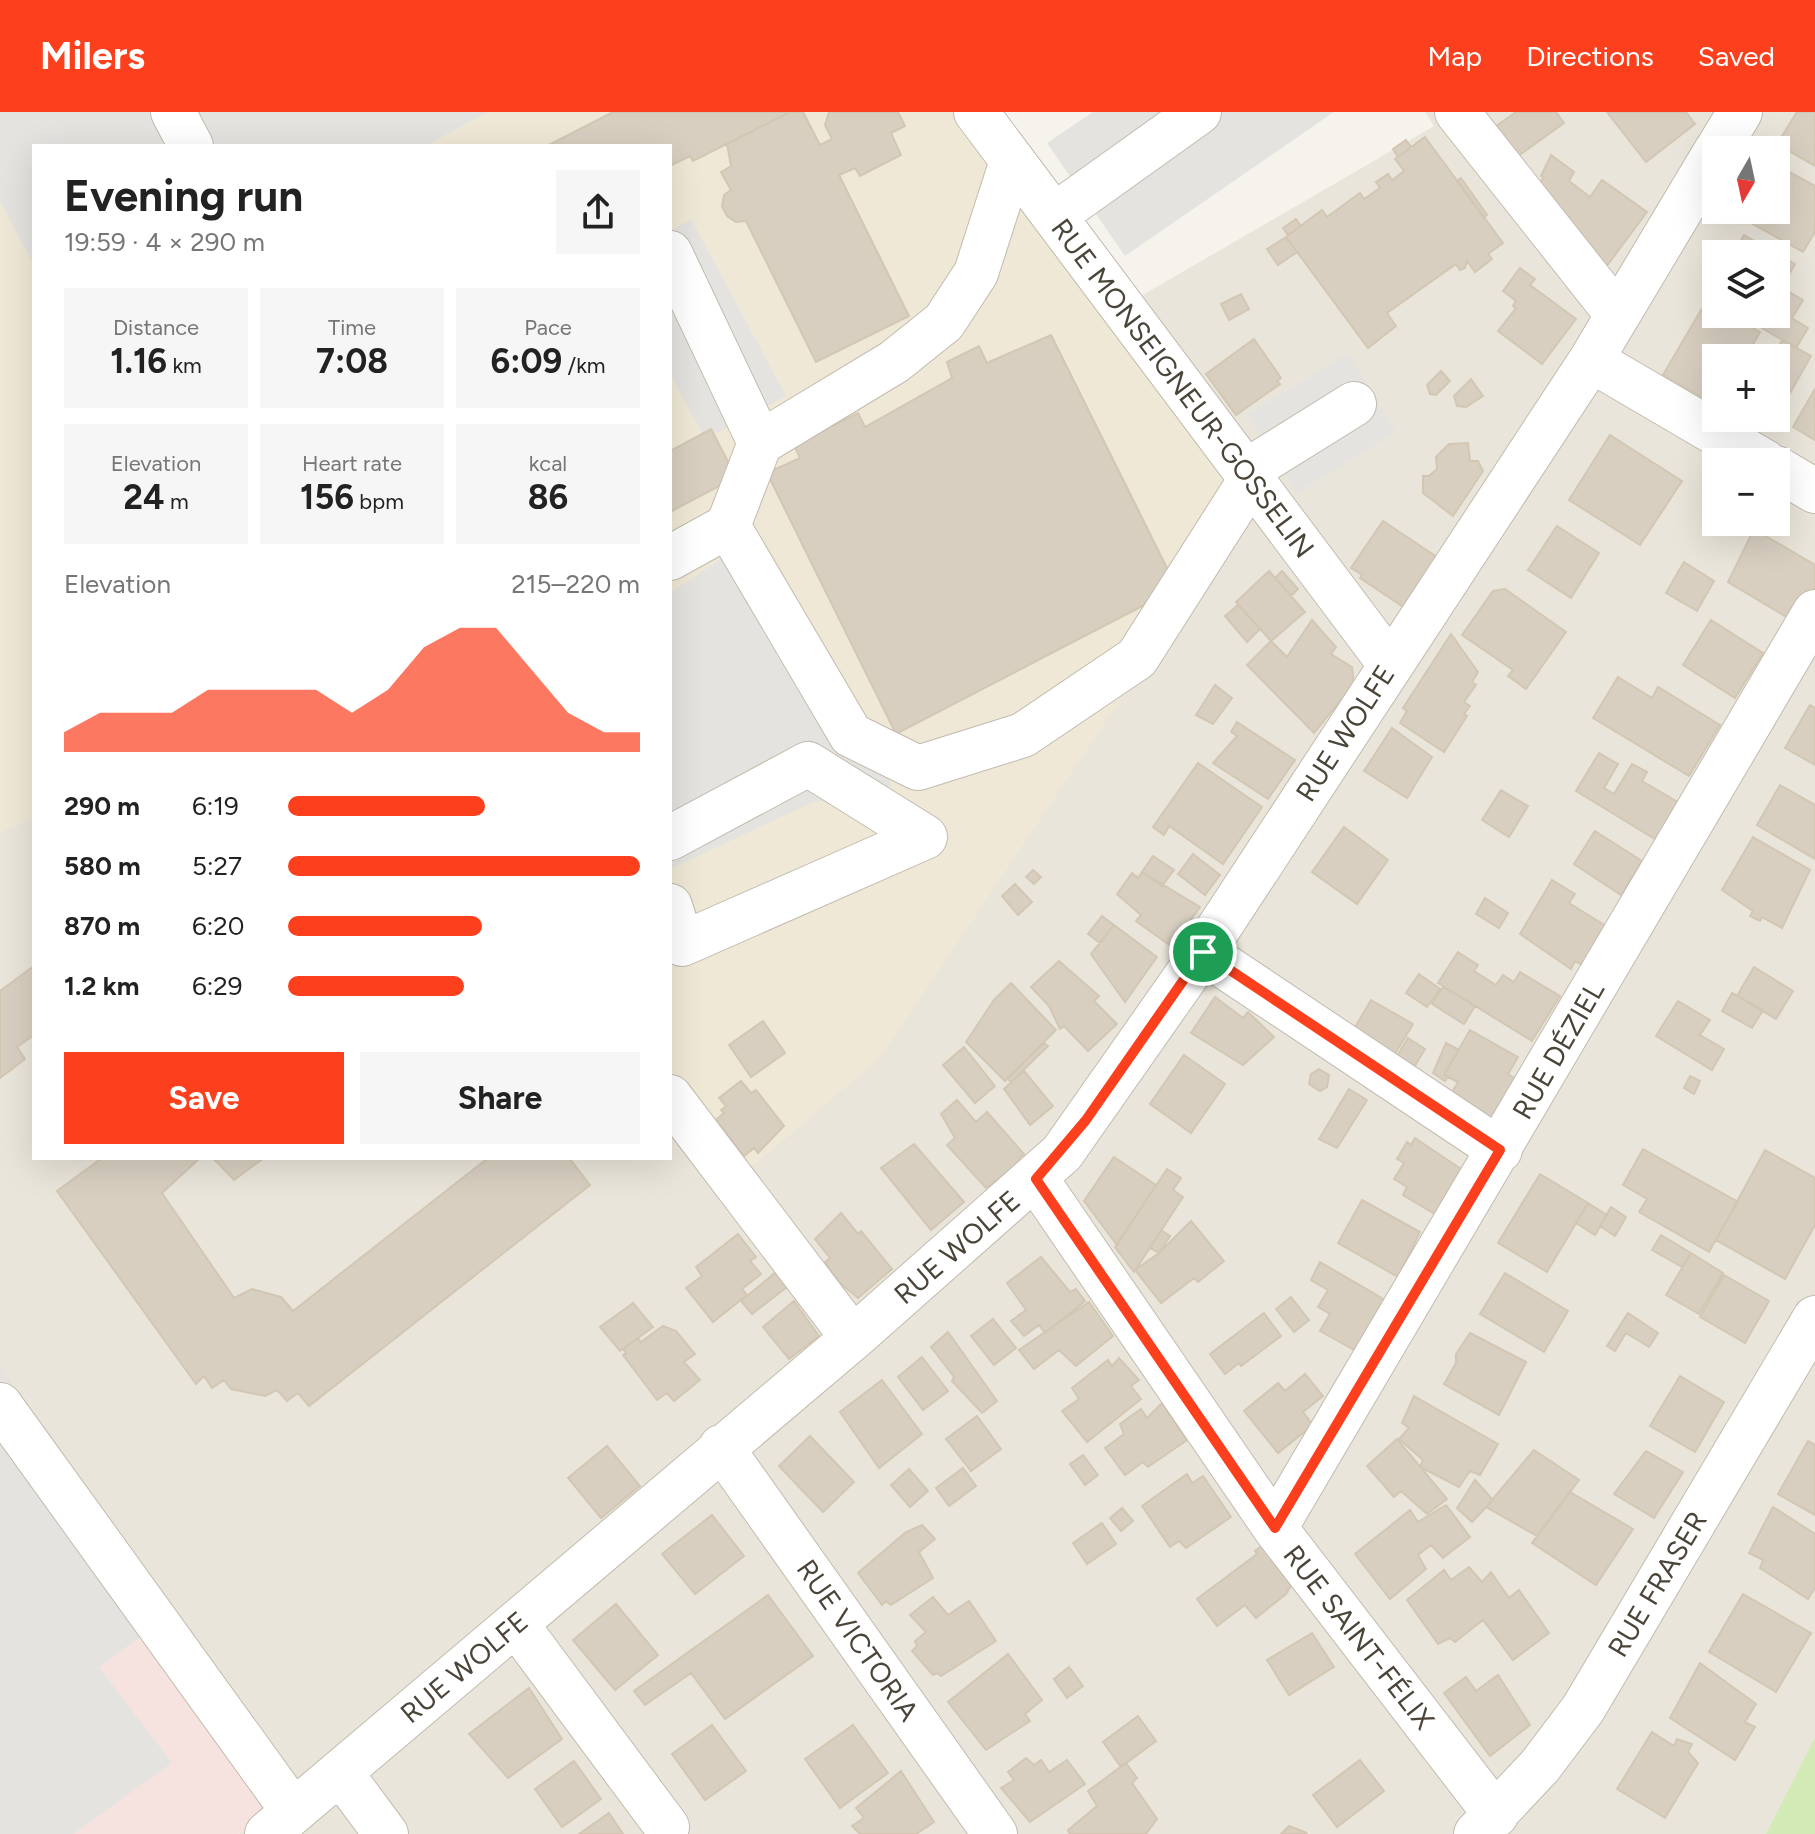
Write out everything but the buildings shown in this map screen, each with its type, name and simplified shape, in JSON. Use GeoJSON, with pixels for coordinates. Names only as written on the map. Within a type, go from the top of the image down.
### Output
{"type":"FeatureCollection","features":[{"type":"Feature","properties":{"kind":"street"},"geometry":{"type":"LineString","coordinates":[[173,112],[190,144]]}},
{"type":"Feature","properties":{"kind":"street","name":"RUE MONSEIGNEUR-GOSSELIN"},"geometry":{"type":"LineString","coordinates":[[976,112],[1390,664]]}},
{"type":"Feature","properties":{"kind":"street"},"geometry":{"type":"LineString","coordinates":[[1055,215],[1199,112]]}},
{"type":"Feature","properties":{"kind":"street"},"geometry":{"type":"LineString","coordinates":[[1457,112],[1616,313]]}},
{"type":"Feature","properties":{"kind":"street","name":"RUE WOLFE"},"geometry":{"type":"LineString","coordinates":[[280,1823],[1036,1179],[1086,1120],[1203,952],[1591,360],[1726,130]]}},
{"type":"Feature","properties":{"kind":"street"},"geometry":{"type":"LineString","coordinates":[[672,557],[728,526],[760,443],[894,362],[944,322],[976,273],[1012,161]]}},
{"type":"Feature","properties":{"kind":"street"},"geometry":{"type":"LineString","coordinates":[[672,257],[760,443]]}},
{"type":"Feature","properties":{"kind":"street"},"geometry":{"type":"LineString","coordinates":[[1591,360],[1741,448]]}},
{"type":"Feature","properties":{"kind":"street"},"geometry":{"type":"LineString","coordinates":[[728,526],[851,735],[918,768],[1023,735],[1137,658],[1248,475],[1354,404]]}},
{"type":"Feature","properties":{"kind":"street"},"geometry":{"type":"LineString","coordinates":[[1790,476],[1815,491]]}},
{"type":"Feature","properties":{"kind":"street","name":"RUE DÉZIEL"},"geometry":{"type":"LineString","coordinates":[[1275,1528],[1815,612]]}},
{"type":"Feature","properties":{"kind":"street"},"geometry":{"type":"LineString","coordinates":[[672,837],[808,764],[925,837],[682,944],[672,912]]}},
{"type":"Feature","properties":{"kind":"street"},"geometry":{"type":"LineString","coordinates":[[1203,952],[1500,1150]]}},
{"type":"Feature","properties":{"kind":"street"},"geometry":{"type":"LineString","coordinates":[[672,1100],[853,1338]]}},
{"type":"Feature","properties":{"kind":"street","name":"RUE SAINT-FÉLIX"},"geometry":{"type":"LineString","coordinates":[[1036,1179],[1275,1528],[1486,1824]]}},
{"type":"Feature","properties":{"kind":"street","name":"RUE FRASER"},"geometry":{"type":"LineString","coordinates":[[1486,1824],[1583,1709],[1815,1318]]}},
{"type":"Feature","properties":{"kind":"street"},"geometry":{"type":"LineString","coordinates":[[0,1405],[280,1823]]}},
{"type":"Feature","properties":{"kind":"street","name":"RUE VICTORIA"},"geometry":{"type":"LineString","coordinates":[[721,1447],[995,1834]]}},
{"type":"Feature","properties":{"kind":"street"},"geometry":{"type":"LineString","coordinates":[[516,1624],[667,1827]]}},
{"type":"Feature","properties":{"kind":"street"},"geometry":{"type":"LineString","coordinates":[[340,1772],[386,1834]]}},
{"type":"Feature","properties":{"kind":"shaded area"},"geometry":{"type":"Polygon","coordinates":[[[0,112],[976,112],[1122,307],[1244,515],[881,1057],[741,1176],[672,1083],[672,144],[32,144],[32,819],[0,832],[0,112]]]}},
{"type":"Feature","properties":{"kind":"shaded area"},"geometry":{"type":"Polygon","coordinates":[[[0,112],[488,112],[429,144],[32,144],[32,261],[0,202],[0,112]]]}},
{"type":"Feature","properties":{"kind":"shaded area"},"geometry":{"type":"Polygon","coordinates":[[[1093,112],[1334,112],[1125,256],[1047,143],[1093,112]]]}},
{"type":"Feature","properties":{"kind":"shaded area"},"geometry":{"type":"Polygon","coordinates":[[[1425,112],[1815,112],[1815,1737],[1766,1834],[239,1834],[294,1786],[0,1394],[0,832],[32,819],[32,1160],[672,1160],[672,1077],[1122,307],[1434,126],[1425,112]]]}},
{"type":"Feature","properties":{"kind":"shaded area"},"geometry":{"type":"Polygon","coordinates":[[[691,219],[786,396],[705,439],[672,377],[672,230],[691,219]]]}},
{"type":"Feature","properties":{"kind":"shaded area"},"geometry":{"type":"Polygon","coordinates":[[[1348,353],[1396,432],[1297,493],[1248,414],[1348,353]]]}},
{"type":"Feature","properties":{"kind":"shaded area"},"geometry":{"type":"Polygon","coordinates":[[[756,536],[892,786],[811,803],[672,868],[672,592],[756,536]]]}},
{"type":"Feature","properties":{"kind":"shaded area"},"geometry":{"type":"Polygon","coordinates":[[[0,1367],[173,1613],[99,1667],[172,1763],[73,1834],[0,1834],[0,1367]]]}},
{"type":"Feature","properties":{"kind":"shaded area"},"geometry":{"type":"Polygon","coordinates":[[[0,1394],[294,1786],[239,1834],[0,1834],[0,1394]]]}},
{"type":"Feature","properties":{"kind":"green space"},"geometry":{"type":"Polygon","coordinates":[[[1815,1737],[1815,1834],[1766,1834],[1815,1737]]]}},
{"type":"Feature","properties":{"kind":"route"},"geometry":{"type":"LineString","coordinates":[[1203,952],[1500,1150],[1275,1528],[1036,1179],[1062,1153],[1203,952]]}}]}
